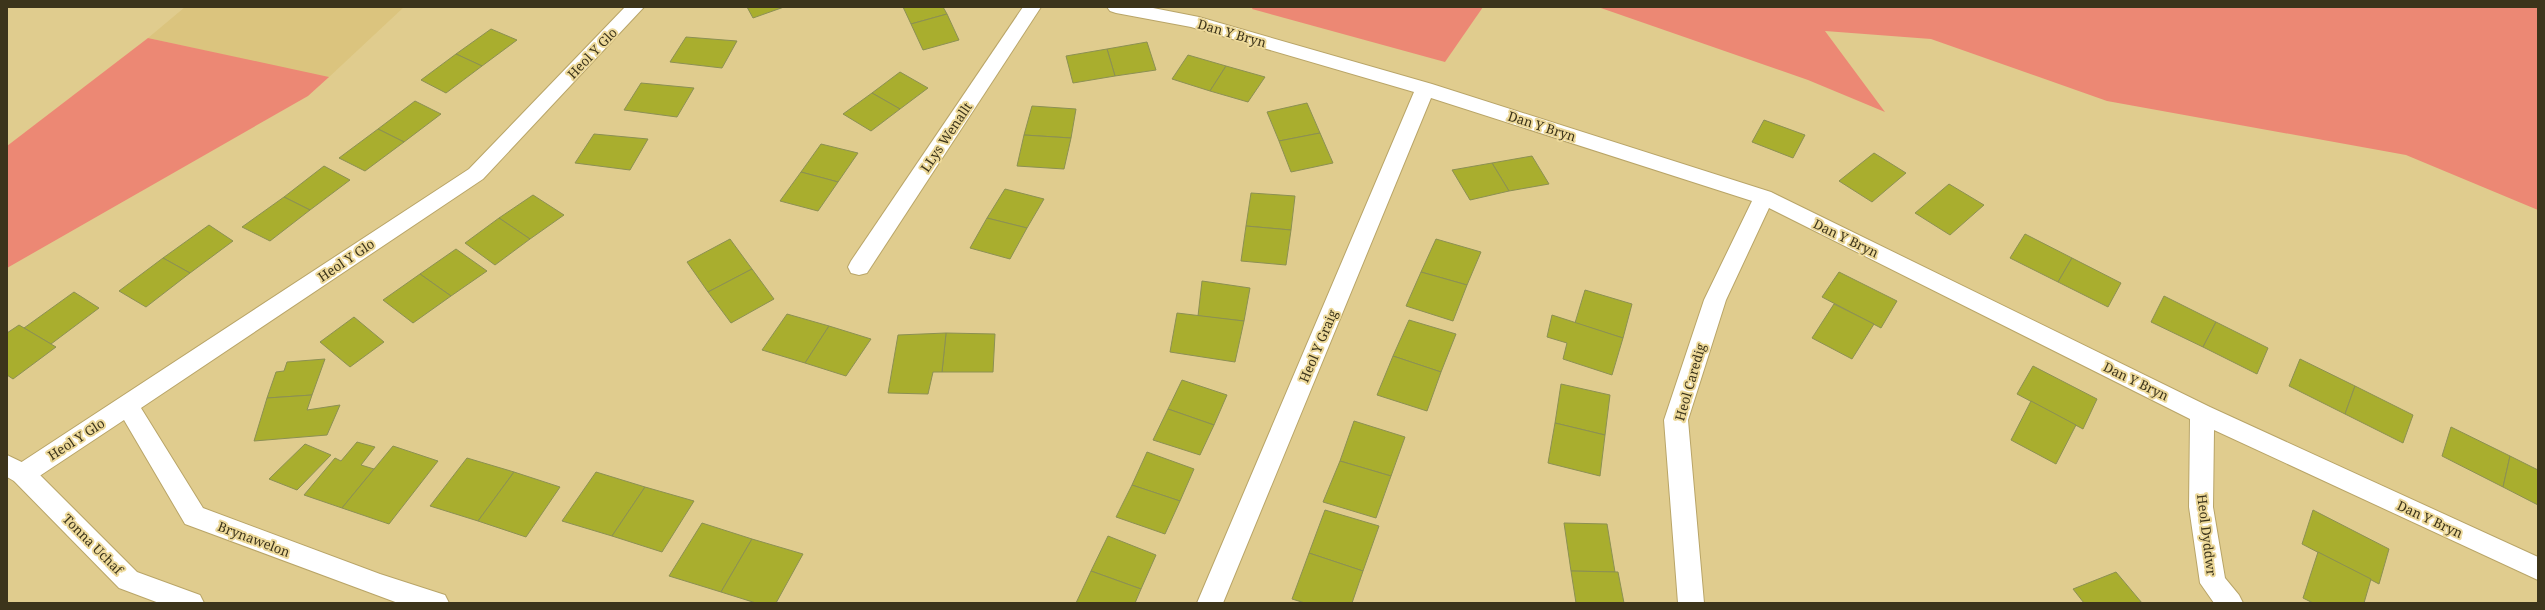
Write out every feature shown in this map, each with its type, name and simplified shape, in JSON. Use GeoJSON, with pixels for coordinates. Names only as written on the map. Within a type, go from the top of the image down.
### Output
{"type":"FeatureCollection","features":[{"type":"Feature","properties":{"kind":"street","name":"Heol Y Glo"},"geometry":{"type":"LineString","coordinates":[[15,470],[127,405],[476,174],[636,7]]}},
{"type":"Feature","properties":{"kind":"street","name":"LLys Wenallt"},"geometry":{"type":"LineString","coordinates":[[859,267],[1032,7]]}},
{"type":"Feature","properties":{"kind":"street","name":"Dan Y Bryn"},"geometry":{"type":"LineString","coordinates":[[1116,7],[1193,21],[1425,89],[1764,197],[2202,414],[2538,569]]}},
{"type":"Feature","properties":{"kind":"street","name":"Heol Y Graig"},"geometry":{"type":"LineString","coordinates":[[1210,603],[1425,89]]}},
{"type":"Feature","properties":{"kind":"street","name":"Heol Caredig"},"geometry":{"type":"LineString","coordinates":[[1691,603],[1676,420],[1715,300],[1764,197]]}},
{"type":"Feature","properties":{"kind":"street","name":"Brynawelon"},"geometry":{"type":"LineString","coordinates":[[127,405],[194,516],[380,586],[436,603]]}},
{"type":"Feature","properties":{"kind":"street","name":"Heol Dyddwr"},"geometry":{"type":"LineString","coordinates":[[2202,414],[2201,507],[2213,583],[2230,603]]}},
{"type":"Feature","properties":{"kind":"street","name":"Tonna Uchaf"},"geometry":{"type":"LineString","coordinates":[[15,470],[128,580],[191,603]]}},
{"type":"Feature","properties":{"kind":"shaded area"},"geometry":{"type":"Polygon","coordinates":[[[185,7],[404,7],[328,78],[148,38],[185,7]]]}},
{"type":"Feature","properties":{"kind":"shaded area"},"geometry":{"type":"Polygon","coordinates":[[[1253,7],[1483,7],[1445,62],[1252,9],[1253,7]]]}},
{"type":"Feature","properties":{"kind":"shaded area"},"geometry":{"type":"Polygon","coordinates":[[[1598,7],[2538,7],[2538,210],[2406,155],[2107,101],[1931,39],[1825,31],[1885,112],[1808,80],[1598,7]]]}},
{"type":"Feature","properties":{"kind":"shaded area"},"geometry":{"type":"Polygon","coordinates":[[[148,38],[329,77],[308,96],[7,268],[7,146],[148,38]]]}},
{"type":"Feature","properties":{"kind":"building"},"geometry":{"type":"Polygon","coordinates":[[[747,7],[784,7],[753,18],[747,7]]]}},
{"type":"Feature","properties":{"kind":"building"},"geometry":{"type":"Polygon","coordinates":[[[903,7],[943,7],[947,14],[911,24],[903,7]]]}},
{"type":"Feature","properties":{"kind":"building"},"geometry":{"type":"Polygon","coordinates":[[[947,14],[959,40],[923,50],[911,24],[947,14]]]}},
{"type":"Feature","properties":{"kind":"building"},"geometry":{"type":"Polygon","coordinates":[[[491,29],[517,40],[482,66],[456,54],[491,29]]]}},
{"type":"Feature","properties":{"kind":"building"},"geometry":{"type":"Polygon","coordinates":[[[686,37],[737,41],[722,68],[670,62],[686,37]]]}},
{"type":"Feature","properties":{"kind":"building"},"geometry":{"type":"Polygon","coordinates":[[[1147,42],[1156,70],[1115,76],[1107,49],[1147,42]]]}},
{"type":"Feature","properties":{"kind":"building"},"geometry":{"type":"Polygon","coordinates":[[[1107,49],[1115,76],[1073,83],[1066,56],[1107,49]]]}},
{"type":"Feature","properties":{"kind":"building"},"geometry":{"type":"Polygon","coordinates":[[[456,54],[482,66],[446,93],[421,80],[456,54]]]}},
{"type":"Feature","properties":{"kind":"building"},"geometry":{"type":"Polygon","coordinates":[[[1188,55],[1226,66],[1210,91],[1172,79],[1188,55]]]}},
{"type":"Feature","properties":{"kind":"building"},"geometry":{"type":"Polygon","coordinates":[[[1226,66],[1265,77],[1248,102],[1210,91],[1226,66]]]}},
{"type":"Feature","properties":{"kind":"building"},"geometry":{"type":"Polygon","coordinates":[[[900,72],[928,88],[900,109],[872,93],[900,72]]]}},
{"type":"Feature","properties":{"kind":"building"},"geometry":{"type":"Polygon","coordinates":[[[641,83],[694,88],[677,117],[624,110],[641,83]]]}},
{"type":"Feature","properties":{"kind":"building"},"geometry":{"type":"Polygon","coordinates":[[[872,93],[900,109],[871,131],[843,114],[872,93]]]}},
{"type":"Feature","properties":{"kind":"building"},"geometry":{"type":"Polygon","coordinates":[[[415,101],[441,114],[404,142],[378,129],[415,101]]]}},
{"type":"Feature","properties":{"kind":"building"},"geometry":{"type":"Polygon","coordinates":[[[1307,103],[1320,133],[1279,141],[1267,112],[1307,103]]]}},
{"type":"Feature","properties":{"kind":"building"},"geometry":{"type":"Polygon","coordinates":[[[1032,106],[1076,109],[1071,138],[1024,135],[1032,106]]]}},
{"type":"Feature","properties":{"kind":"building"},"geometry":{"type":"Polygon","coordinates":[[[1764,120],[1805,135],[1793,158],[1752,142],[1764,120]]]}},
{"type":"Feature","properties":{"kind":"building"},"geometry":{"type":"Polygon","coordinates":[[[378,129],[404,142],[365,171],[339,158],[378,129]]]}},
{"type":"Feature","properties":{"kind":"building"},"geometry":{"type":"Polygon","coordinates":[[[1320,133],[1333,163],[1291,172],[1279,141],[1320,133]]]}},
{"type":"Feature","properties":{"kind":"building"},"geometry":{"type":"Polygon","coordinates":[[[594,134],[648,139],[630,170],[575,163],[594,134]]]}},
{"type":"Feature","properties":{"kind":"building"},"geometry":{"type":"Polygon","coordinates":[[[1024,135],[1071,138],[1064,169],[1017,166],[1024,135]]]}},
{"type":"Feature","properties":{"kind":"building"},"geometry":{"type":"Polygon","coordinates":[[[821,144],[858,153],[838,182],[801,172],[821,144]]]}},
{"type":"Feature","properties":{"kind":"building"},"geometry":{"type":"Polygon","coordinates":[[[1874,153],[1906,173],[1872,202],[1839,181],[1874,153]]]}},
{"type":"Feature","properties":{"kind":"building"},"geometry":{"type":"Polygon","coordinates":[[[1532,156],[1549,184],[1509,191],[1492,163],[1532,156]]]}},
{"type":"Feature","properties":{"kind":"building"},"geometry":{"type":"Polygon","coordinates":[[[1492,163],[1509,191],[1470,200],[1452,170],[1492,163]]]}},
{"type":"Feature","properties":{"kind":"building"},"geometry":{"type":"Polygon","coordinates":[[[324,166],[350,180],[310,210],[284,197],[324,166]]]}},
{"type":"Feature","properties":{"kind":"building"},"geometry":{"type":"Polygon","coordinates":[[[801,172],[838,182],[818,211],[780,201],[801,172]]]}},
{"type":"Feature","properties":{"kind":"building"},"geometry":{"type":"Polygon","coordinates":[[[1949,184],[1984,205],[1950,235],[1915,213],[1949,184]]]}},
{"type":"Feature","properties":{"kind":"building"},"geometry":{"type":"Polygon","coordinates":[[[1005,189],[1044,199],[1027,228],[987,218],[1005,189]]]}},
{"type":"Feature","properties":{"kind":"building"},"geometry":{"type":"Polygon","coordinates":[[[1251,193],[1295,196],[1291,230],[1246,226],[1251,193]]]}},
{"type":"Feature","properties":{"kind":"building"},"geometry":{"type":"Polygon","coordinates":[[[533,195],[564,215],[530,239],[499,218],[533,195]]]}},
{"type":"Feature","properties":{"kind":"building"},"geometry":{"type":"Polygon","coordinates":[[[284,197],[310,210],[270,241],[242,227],[284,197]]]}},
{"type":"Feature","properties":{"kind":"building"},"geometry":{"type":"Polygon","coordinates":[[[499,218],[530,239],[495,265],[465,243],[499,218]]]}},
{"type":"Feature","properties":{"kind":"building"},"geometry":{"type":"Polygon","coordinates":[[[987,218],[1027,228],[1010,259],[970,248],[987,218]]]}},
{"type":"Feature","properties":{"kind":"building"},"geometry":{"type":"Polygon","coordinates":[[[209,225],[233,241],[190,273],[163,258],[209,225]]]}},
{"type":"Feature","properties":{"kind":"building"},"geometry":{"type":"Polygon","coordinates":[[[1246,226],[1291,230],[1286,265],[1241,261],[1246,226]]]}},
{"type":"Feature","properties":{"kind":"building"},"geometry":{"type":"Polygon","coordinates":[[[2025,234],[2072,258],[2058,282],[2010,258],[2025,234]]]}},
{"type":"Feature","properties":{"kind":"building"},"geometry":{"type":"Polygon","coordinates":[[[730,239],[752,269],[708,292],[687,262],[730,239]]]}},
{"type":"Feature","properties":{"kind":"building"},"geometry":{"type":"Polygon","coordinates":[[[1436,239],[1481,252],[1467,285],[1421,272],[1436,239]]]}},
{"type":"Feature","properties":{"kind":"building"},"geometry":{"type":"Polygon","coordinates":[[[456,249],[487,271],[451,296],[420,274],[456,249]]]}},
{"type":"Feature","properties":{"kind":"building"},"geometry":{"type":"Polygon","coordinates":[[[163,258],[190,273],[146,307],[119,291],[163,258]]]}},
{"type":"Feature","properties":{"kind":"building"},"geometry":{"type":"Polygon","coordinates":[[[2072,258],[2121,283],[2108,307],[2058,282],[2072,258]]]}},
{"type":"Feature","properties":{"kind":"building"},"geometry":{"type":"Polygon","coordinates":[[[752,269],[774,299],[731,323],[708,292],[752,269]]]}},
{"type":"Feature","properties":{"kind":"building"},"geometry":{"type":"Polygon","coordinates":[[[1421,272],[1467,285],[1453,321],[1406,306],[1421,272]]]}},
{"type":"Feature","properties":{"kind":"building"},"geometry":{"type":"Polygon","coordinates":[[[1839,272],[1897,301],[1881,328],[1822,297],[1839,272]]]}},
{"type":"Feature","properties":{"kind":"building"},"geometry":{"type":"Polygon","coordinates":[[[420,274],[451,296],[413,323],[383,300],[420,274]]]}},
{"type":"Feature","properties":{"kind":"building"},"geometry":{"type":"Polygon","coordinates":[[[1202,281],[1250,288],[1244,321],[1198,316],[1202,281]]]}},
{"type":"Feature","properties":{"kind":"building"},"geometry":{"type":"Polygon","coordinates":[[[1585,290],[1632,304],[1623,338],[1575,323],[1585,290]]]}},
{"type":"Feature","properties":{"kind":"building"},"geometry":{"type":"Polygon","coordinates":[[[74,292],[99,308],[51,344],[24,328],[74,292]]]}},
{"type":"Feature","properties":{"kind":"building"},"geometry":{"type":"Polygon","coordinates":[[[2164,296],[2216,322],[2203,347],[2151,322],[2164,296]]]}},
{"type":"Feature","properties":{"kind":"building"},"geometry":{"type":"Polygon","coordinates":[[[1834,304],[1874,324],[1852,359],[1812,338],[1834,304]]]}},
{"type":"Feature","properties":{"kind":"building"},"geometry":{"type":"Polygon","coordinates":[[[1177,313],[1244,321],[1235,362],[1170,352],[1177,313]]]}},
{"type":"Feature","properties":{"kind":"building"},"geometry":{"type":"Polygon","coordinates":[[[787,314],[829,326],[805,363],[762,350],[787,314]]]}},
{"type":"Feature","properties":{"kind":"building"},"geometry":{"type":"Polygon","coordinates":[[[1552,315],[1623,338],[1612,375],[1563,359],[1567,343],[1547,337],[1552,315]]]}},
{"type":"Feature","properties":{"kind":"building"},"geometry":{"type":"Polygon","coordinates":[[[354,317],[384,342],[350,367],[320,342],[354,317]]]}},
{"type":"Feature","properties":{"kind":"building"},"geometry":{"type":"Polygon","coordinates":[[[1409,320],[1456,334],[1441,372],[1393,356],[1409,320]]]}},
{"type":"Feature","properties":{"kind":"building"},"geometry":{"type":"Polygon","coordinates":[[[2216,322],[2268,348],[2257,374],[2203,347],[2216,322]]]}},
{"type":"Feature","properties":{"kind":"building"},"geometry":{"type":"Polygon","coordinates":[[[19,325],[56,347],[13,379],[7,375],[7,333],[19,325]]]}},
{"type":"Feature","properties":{"kind":"building"},"geometry":{"type":"Polygon","coordinates":[[[829,326],[871,339],[846,376],[805,363],[829,326]]]}},
{"type":"Feature","properties":{"kind":"building"},"geometry":{"type":"Polygon","coordinates":[[[946,333],[995,334],[993,372],[942,372],[946,333]]]}},
{"type":"Feature","properties":{"kind":"building"},"geometry":{"type":"Polygon","coordinates":[[[946,333],[942,372],[933,372],[928,394],[888,393],[898,335],[946,333]]]}},
{"type":"Feature","properties":{"kind":"building"},"geometry":{"type":"Polygon","coordinates":[[[1393,356],[1441,372],[1427,411],[1377,395],[1393,356]]]}},
{"type":"Feature","properties":{"kind":"building"},"geometry":{"type":"Polygon","coordinates":[[[325,359],[312,395],[267,398],[276,372],[284,371],[287,362],[325,359]]]}},
{"type":"Feature","properties":{"kind":"building"},"geometry":{"type":"Polygon","coordinates":[[[2300,359],[2355,386],[2345,414],[2289,386],[2300,359]]]}},
{"type":"Feature","properties":{"kind":"building"},"geometry":{"type":"Polygon","coordinates":[[[2033,366],[2097,399],[2083,429],[2017,394],[2033,366]]]}},
{"type":"Feature","properties":{"kind":"building"},"geometry":{"type":"Polygon","coordinates":[[[1182,380],[1227,395],[1214,425],[1168,409],[1182,380]]]}},
{"type":"Feature","properties":{"kind":"building"},"geometry":{"type":"Polygon","coordinates":[[[1561,384],[1610,395],[1605,435],[1555,423],[1561,384]]]}},
{"type":"Feature","properties":{"kind":"building"},"geometry":{"type":"Polygon","coordinates":[[[2355,386],[2413,415],[2403,443],[2345,414],[2355,386]]]}},
{"type":"Feature","properties":{"kind":"building"},"geometry":{"type":"Polygon","coordinates":[[[312,395],[307,410],[340,405],[327,435],[254,441],[267,398],[312,395]]]}},
{"type":"Feature","properties":{"kind":"building"},"geometry":{"type":"Polygon","coordinates":[[[2031,401],[2076,425],[2056,464],[2011,440],[2031,401]]]}},
{"type":"Feature","properties":{"kind":"building"},"geometry":{"type":"Polygon","coordinates":[[[1168,409],[1214,425],[1200,455],[1153,440],[1168,409]]]}},
{"type":"Feature","properties":{"kind":"building"},"geometry":{"type":"Polygon","coordinates":[[[1354,421],[1405,437],[1391,476],[1340,461],[1354,421]]]}},
{"type":"Feature","properties":{"kind":"building"},"geometry":{"type":"Polygon","coordinates":[[[1555,423],[1605,435],[1600,476],[1548,463],[1555,423]]]}},
{"type":"Feature","properties":{"kind":"building"},"geometry":{"type":"Polygon","coordinates":[[[2451,427],[2510,456],[2503,487],[2442,456],[2451,427]]]}},
{"type":"Feature","properties":{"kind":"building"},"geometry":{"type":"Polygon","coordinates":[[[357,442],[375,447],[361,465],[374,469],[342,508],[304,495],[335,458],[341,461],[357,442]]]}},
{"type":"Feature","properties":{"kind":"building"},"geometry":{"type":"Polygon","coordinates":[[[305,444],[331,455],[297,490],[269,479],[305,444]]]}},
{"type":"Feature","properties":{"kind":"building"},"geometry":{"type":"Polygon","coordinates":[[[393,446],[438,461],[389,524],[342,508],[393,446]]]}},
{"type":"Feature","properties":{"kind":"building"},"geometry":{"type":"Polygon","coordinates":[[[1147,452],[1194,469],[1180,501],[1132,485],[1147,452]]]}},
{"type":"Feature","properties":{"kind":"building"},"geometry":{"type":"Polygon","coordinates":[[[2510,456],[2538,470],[2538,505],[2503,487],[2510,456]]]}},
{"type":"Feature","properties":{"kind":"building"},"geometry":{"type":"Polygon","coordinates":[[[467,458],[514,472],[478,521],[430,506],[467,458]]]}},
{"type":"Feature","properties":{"kind":"building"},"geometry":{"type":"Polygon","coordinates":[[[1340,461],[1391,476],[1376,518],[1323,502],[1340,461]]]}},
{"type":"Feature","properties":{"kind":"building"},"geometry":{"type":"Polygon","coordinates":[[[514,472],[560,487],[526,537],[478,521],[514,472]]]}},
{"type":"Feature","properties":{"kind":"building"},"geometry":{"type":"Polygon","coordinates":[[[596,472],[645,487],[612,536],[562,521],[596,472]]]}},
{"type":"Feature","properties":{"kind":"building"},"geometry":{"type":"Polygon","coordinates":[[[1132,485],[1180,501],[1165,534],[1116,517],[1132,485]]]}},
{"type":"Feature","properties":{"kind":"building"},"geometry":{"type":"Polygon","coordinates":[[[645,487],[694,501],[662,552],[612,536],[645,487]]]}},
{"type":"Feature","properties":{"kind":"building"},"geometry":{"type":"Polygon","coordinates":[[[1325,510],[1379,526],[1363,571],[1309,553],[1325,510]]]}},
{"type":"Feature","properties":{"kind":"building"},"geometry":{"type":"Polygon","coordinates":[[[2313,510],[2389,549],[2379,584],[2302,544],[2313,510]]]}},
{"type":"Feature","properties":{"kind":"building"},"geometry":{"type":"Polygon","coordinates":[[[702,523],[752,539],[721,592],[669,576],[702,523]]]}},
{"type":"Feature","properties":{"kind":"building"},"geometry":{"type":"Polygon","coordinates":[[[1564,523],[1607,524],[1615,572],[1571,571],[1564,523]]]}},
{"type":"Feature","properties":{"kind":"building"},"geometry":{"type":"Polygon","coordinates":[[[1108,536],[1156,555],[1141,589],[1091,571],[1108,536]]]}},
{"type":"Feature","properties":{"kind":"building"},"geometry":{"type":"Polygon","coordinates":[[[752,539],[803,554],[776,603],[756,603],[721,592],[752,539]]]}},
{"type":"Feature","properties":{"kind":"building"},"geometry":{"type":"Polygon","coordinates":[[[2318,552],[2371,579],[2364,603],[2313,603],[2303,598],[2318,552]]]}},
{"type":"Feature","properties":{"kind":"building"},"geometry":{"type":"Polygon","coordinates":[[[1309,553],[1363,571],[1352,603],[1305,603],[1292,599],[1309,553]]]}},
{"type":"Feature","properties":{"kind":"building"},"geometry":{"type":"Polygon","coordinates":[[[1091,571],[1141,589],[1135,603],[1076,603],[1091,571]]]}},
{"type":"Feature","properties":{"kind":"building"},"geometry":{"type":"Polygon","coordinates":[[[1571,571],[1618,572],[1624,603],[1576,603],[1571,571]]]}},
{"type":"Feature","properties":{"kind":"building"},"geometry":{"type":"Polygon","coordinates":[[[2116,572],[2142,603],[2084,603],[2073,589],[2116,572]]]}}]}
